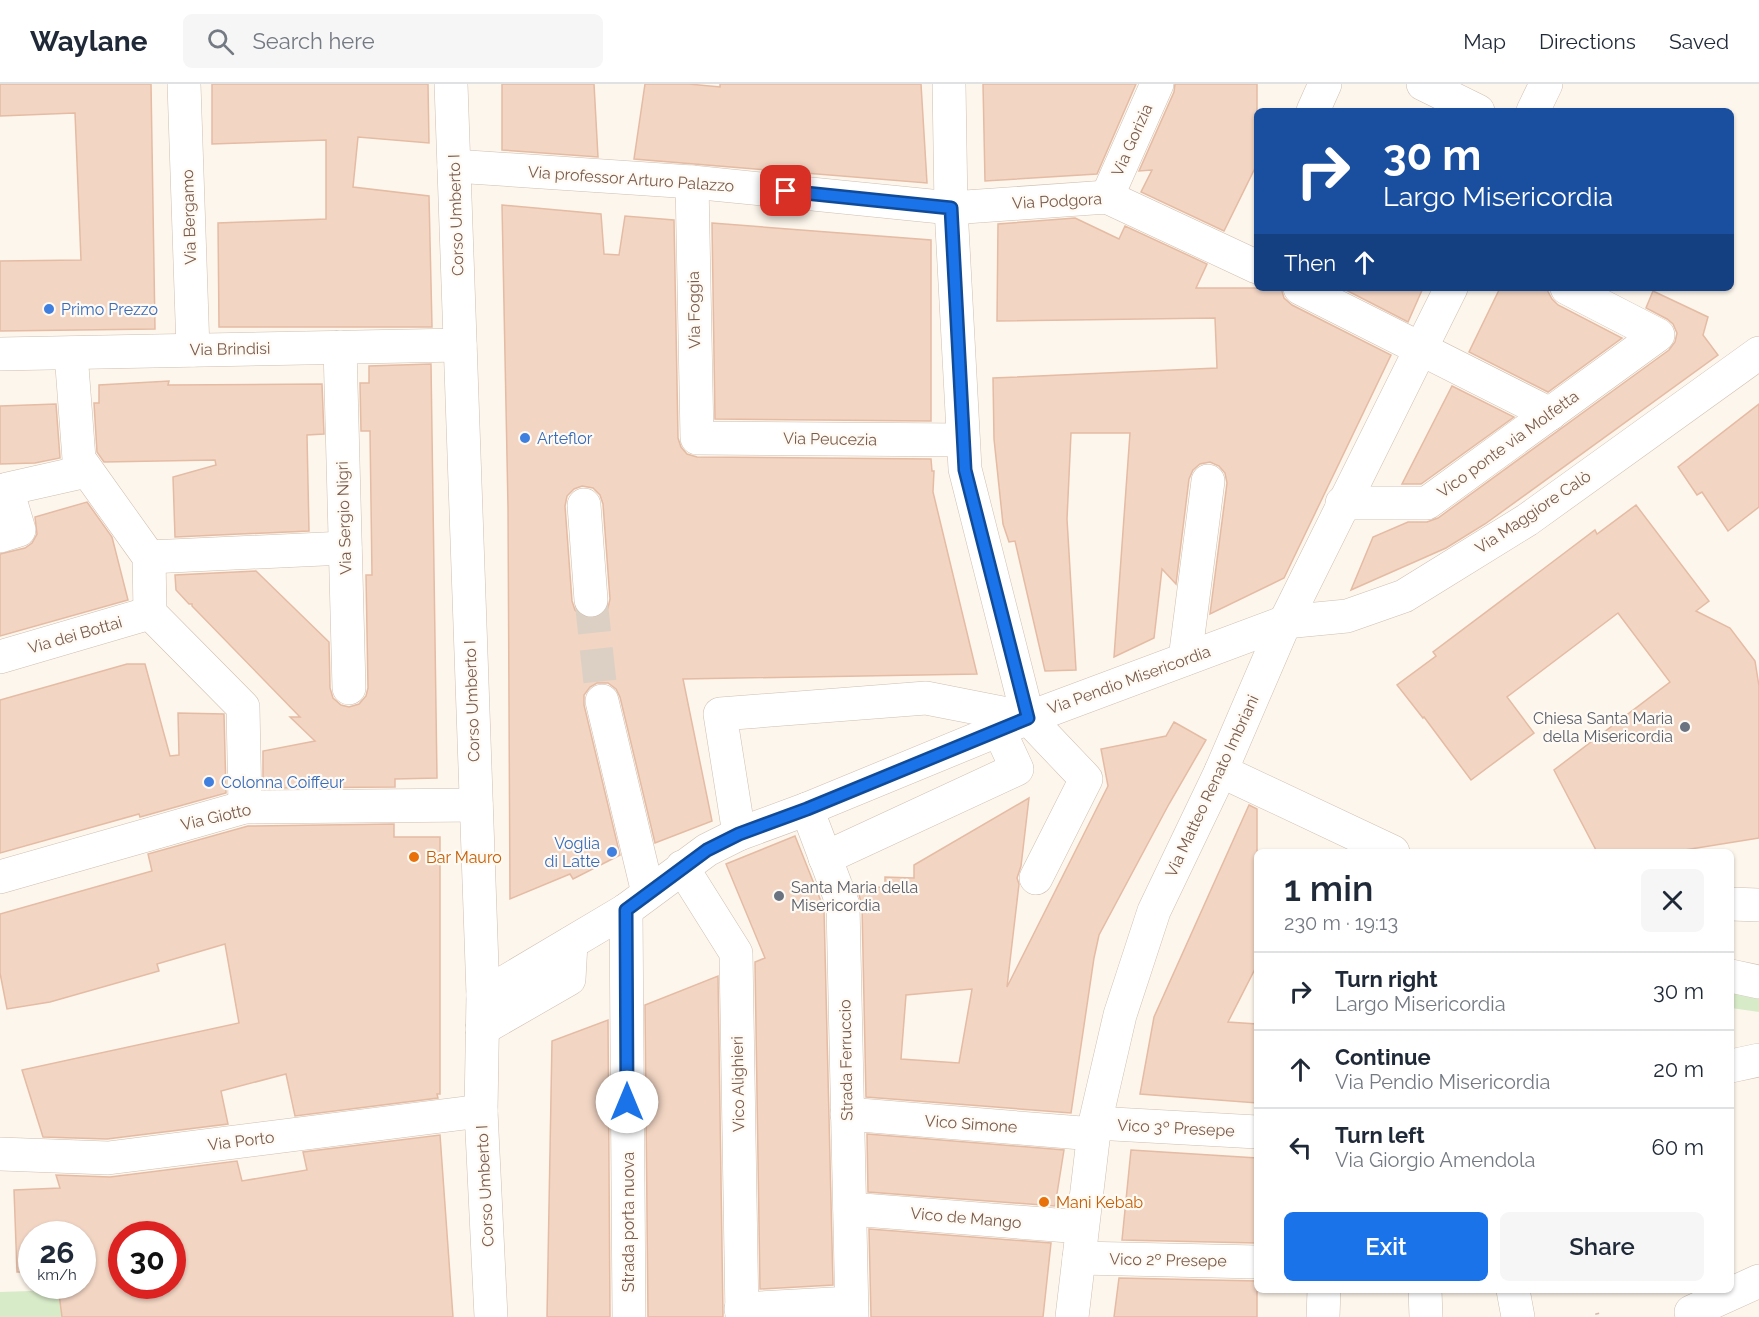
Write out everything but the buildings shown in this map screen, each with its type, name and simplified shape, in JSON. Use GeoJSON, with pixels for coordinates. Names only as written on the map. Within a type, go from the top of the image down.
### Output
{"type":"FeatureCollection","features":[{"type":"Feature","properties":{"kind":"street","name":"Via Bergamo"},"geometry":{"type":"LineString","coordinates":[[184,84],[193,350]]}},
{"type":"Feature","properties":{"kind":"street","name":"Corso Umberto I"},"geometry":{"type":"LineString","coordinates":[[451,84],[483,995],[481,1111],[491,1317]]}},
{"type":"Feature","properties":{"kind":"street"},"geometry":{"type":"LineString","coordinates":[[825,858],[1017,769],[1014,724],[965,470],[951,208],[949,84]]}},
{"type":"Feature","properties":{"kind":"street","name":"Via Gorizia"},"geometry":{"type":"LineString","coordinates":[[1107,196],[1157,84]]}},
{"type":"Feature","properties":{"kind":"street"},"geometry":{"type":"LineString","coordinates":[[1313,108],[1325,84]]}},
{"type":"Feature","properties":{"kind":"street"},"geometry":{"type":"LineString","coordinates":[[1423,84],[1472,108]]}},
{"type":"Feature","properties":{"kind":"street"},"geometry":{"type":"LineString","coordinates":[[1534,108],[1546,84]]}},
{"type":"Feature","properties":{"kind":"street","name":"Via professor Arturo Palazzo"},"geometry":{"type":"LineString","coordinates":[[454,166],[692,182],[951,208]]}},
{"type":"Feature","properties":{"kind":"street","name":"Via Foggia"},"geometry":{"type":"LineString","coordinates":[[692,182],[697,438]]}},
{"type":"Feature","properties":{"kind":"street","name":"Via Podgora"},"geometry":{"type":"LineString","coordinates":[[951,208],[1107,196],[1253,254]]}},
{"type":"Feature","properties":{"kind":"street"},"geometry":{"type":"LineString","coordinates":[[1306,291],[1550,414]]}},
{"type":"Feature","properties":{"kind":"street","name":"Via Matteo Renato Imbriani"},"geometry":{"type":"LineString","coordinates":[[1072,1317],[1094,1128],[1120,1015],[1154,911],[1221,771],[1285,622],[1342,503],[1450,291]]}},
{"type":"Feature","properties":{"kind":"street","name":"Vico ponte via Molfetta"},"geometry":{"type":"LineString","coordinates":[[1342,503],[1427,503],[1659,335],[1573,291]]}},
{"type":"Feature","properties":{"kind":"street","name":"Via Brindisi"},"geometry":{"type":"LineString","coordinates":[[0,354],[460,345]]}},
{"type":"Feature","properties":{"kind":"street","name":"Via Sergio Nigri"},"geometry":{"type":"LineString","coordinates":[[340,347],[349,688]]}},
{"type":"Feature","properties":{"kind":"street"},"geometry":{"type":"LineString","coordinates":[[71,353],[78,459],[149,557],[150,613],[243,707],[245,807]]}},
{"type":"Feature","properties":{"kind":"street","name":"Via Maggiore Calò"},"geometry":{"type":"LineString","coordinates":[[1285,622],[1347,616],[1404,596],[1527,519],[1759,353]]}},
{"type":"Feature","properties":{"kind":"street","name":"Via Peucezia"},"geometry":{"type":"LineString","coordinates":[[697,438],[963,440]]}},
{"type":"Feature","properties":{"kind":"street"},"geometry":{"type":"LineString","coordinates":[[0,536],[19,530],[6,489],[87,471]]}},
{"type":"Feature","properties":{"kind":"street"},"geometry":{"type":"LineString","coordinates":[[1185,659],[1208,481]]}},
{"type":"Feature","properties":{"kind":"street"},"geometry":{"type":"LineString","coordinates":[[584,505],[591,600]]}},
{"type":"Feature","properties":{"kind":"street"},"geometry":{"type":"LineString","coordinates":[[149,557],[345,548]]}},
{"type":"Feature","properties":{"kind":"street","name":"Via dei Bottai"},"geometry":{"type":"LineString","coordinates":[[0,657],[150,613]]}},
{"type":"Feature","properties":{"kind":"street","name":"Via Pendio Misericordia"},"geometry":{"type":"LineString","coordinates":[[483,995],[637,902],[695,859],[739,834],[807,809],[1014,724],[1285,622]]}},
{"type":"Feature","properties":{"kind":"street"},"geometry":{"type":"LineString","coordinates":[[739,834],[720,714],[926,698],[1014,724],[1086,779],[1036,878]]}},
{"type":"Feature","properties":{"kind":"street","name":"Strada porta nuova"},"geometry":{"type":"LineString","coordinates":[[602,701],[637,902],[629,1317]]}},
{"type":"Feature","properties":{"kind":"street"},"geometry":{"type":"LineString","coordinates":[[1221,771],[1387,849]]}},
{"type":"Feature","properties":{"kind":"street","name":"Via Giotto"},"geometry":{"type":"LineString","coordinates":[[0,877],[245,807],[476,806]]}},
{"type":"Feature","properties":{"kind":"street","name":"Strada Ferruccio"},"geometry":{"type":"LineString","coordinates":[[807,809],[843,905],[852,1310]]}},
{"type":"Feature","properties":{"kind":"street","name":"Vico Alighieri"},"geometry":{"type":"LineString","coordinates":[[695,859],[736,953],[742,1313]]}},
{"type":"Feature","properties":{"kind":"street"},"geometry":{"type":"LineString","coordinates":[[1734,904],[1759,905]]}},
{"type":"Feature","properties":{"kind":"street"},"geometry":{"type":"LineString","coordinates":[[483,1029],[569,979],[571,943]]}},
{"type":"Feature","properties":{"kind":"street"},"geometry":{"type":"LineString","coordinates":[[1734,977],[1759,982]]}},
{"type":"Feature","properties":{"kind":"street"},"geometry":{"type":"LineString","coordinates":[[1734,1065],[1759,1060]]}},
{"type":"Feature","properties":{"kind":"street","name":"Via Porto"},"geometry":{"type":"LineString","coordinates":[[0,1150],[108,1158],[481,1111]]}},
{"type":"Feature","properties":{"kind":"street","name":"Vico Simone"},"geometry":{"type":"LineString","coordinates":[[848,1114],[1094,1128]]}},
{"type":"Feature","properties":{"kind":"street","name":"Vico 3º Presepe"},"geometry":{"type":"LineString","coordinates":[[1094,1128],[1254,1132]]}},
{"type":"Feature","properties":{"kind":"street","name":"Vico de Mango"},"geometry":{"type":"LineString","coordinates":[[850,1209],[1081,1242]]}},
{"type":"Feature","properties":{"kind":"street","name":"Vico 2º Presepe"},"geometry":{"type":"LineString","coordinates":[[1081,1242],[1254,1262]]}},
{"type":"Feature","properties":{"kind":"street"},"geometry":{"type":"LineString","coordinates":[[1734,1290],[1759,1281]]}},
{"type":"Feature","properties":{"kind":"street"},"geometry":{"type":"LineString","coordinates":[[1323,1317],[1324,1293]]}},
{"type":"Feature","properties":{"kind":"street"},"geometry":{"type":"LineString","coordinates":[[1425,1293],[1426,1317]]}},
{"type":"Feature","properties":{"kind":"street"},"geometry":{"type":"LineString","coordinates":[[1514,1293],[1518,1317]]}},
{"type":"Feature","properties":{"kind":"street"},"geometry":{"type":"LineString","coordinates":[[1688,1306],[1725,1293]]}},
{"type":"Feature","properties":{"kind":"street"},"geometry":{"type":"LineString","coordinates":[[742,1313],[852,1310]]}},
{"type":"Feature","properties":{"kind":"green space"},"geometry":{"type":"Polygon","coordinates":[[[1734,993],[1759,997],[1759,1012],[1734,1008],[1734,993]]]}},
{"type":"Feature","properties":{"kind":"green space"},"geometry":{"type":"Polygon","coordinates":[[[18,1291],[18,1299],[59,1299],[62,1317],[0,1317],[0,1292],[18,1291]]]}},
{"type":"Feature","properties":{"kind":"tunnel"},"geometry":{"type":"LineString","coordinates":[[591,600],[602,701]]}},
{"type":"Feature","properties":{"kind":"place","name":"Primo Prezzo"},"geometry":{"type":"Point","coordinates":[49,309]}},
{"type":"Feature","properties":{"kind":"place","name":"Arteflor"},"geometry":{"type":"Point","coordinates":[525,438]}},
{"type":"Feature","properties":{"kind":"place","name":"Chiesa Santa Maria della Misericordia"},"geometry":{"type":"Point","coordinates":[1685,727]}},
{"type":"Feature","properties":{"kind":"place","name":"Colonna Coiffeur"},"geometry":{"type":"Point","coordinates":[209,782]}},
{"type":"Feature","properties":{"kind":"place","name":"Voglia di Latte"},"geometry":{"type":"Point","coordinates":[612,852]}},
{"type":"Feature","properties":{"kind":"place","name":"Bar Mauro"},"geometry":{"type":"Point","coordinates":[414,857]}},
{"type":"Feature","properties":{"kind":"place","name":"Santa Maria della Misericordia"},"geometry":{"type":"Point","coordinates":[779,896]}},
{"type":"Feature","properties":{"kind":"place","name":"Mani Kebab"},"geometry":{"type":"Point","coordinates":[1044,1202]}},
{"type":"Feature","properties":{"kind":"route"},"geometry":{"type":"LineString","coordinates":[[627,1102],[626,910],[707,850],[739,834],[807,809],[1028,718],[965,470],[951,208],[786,191]]}}]}
